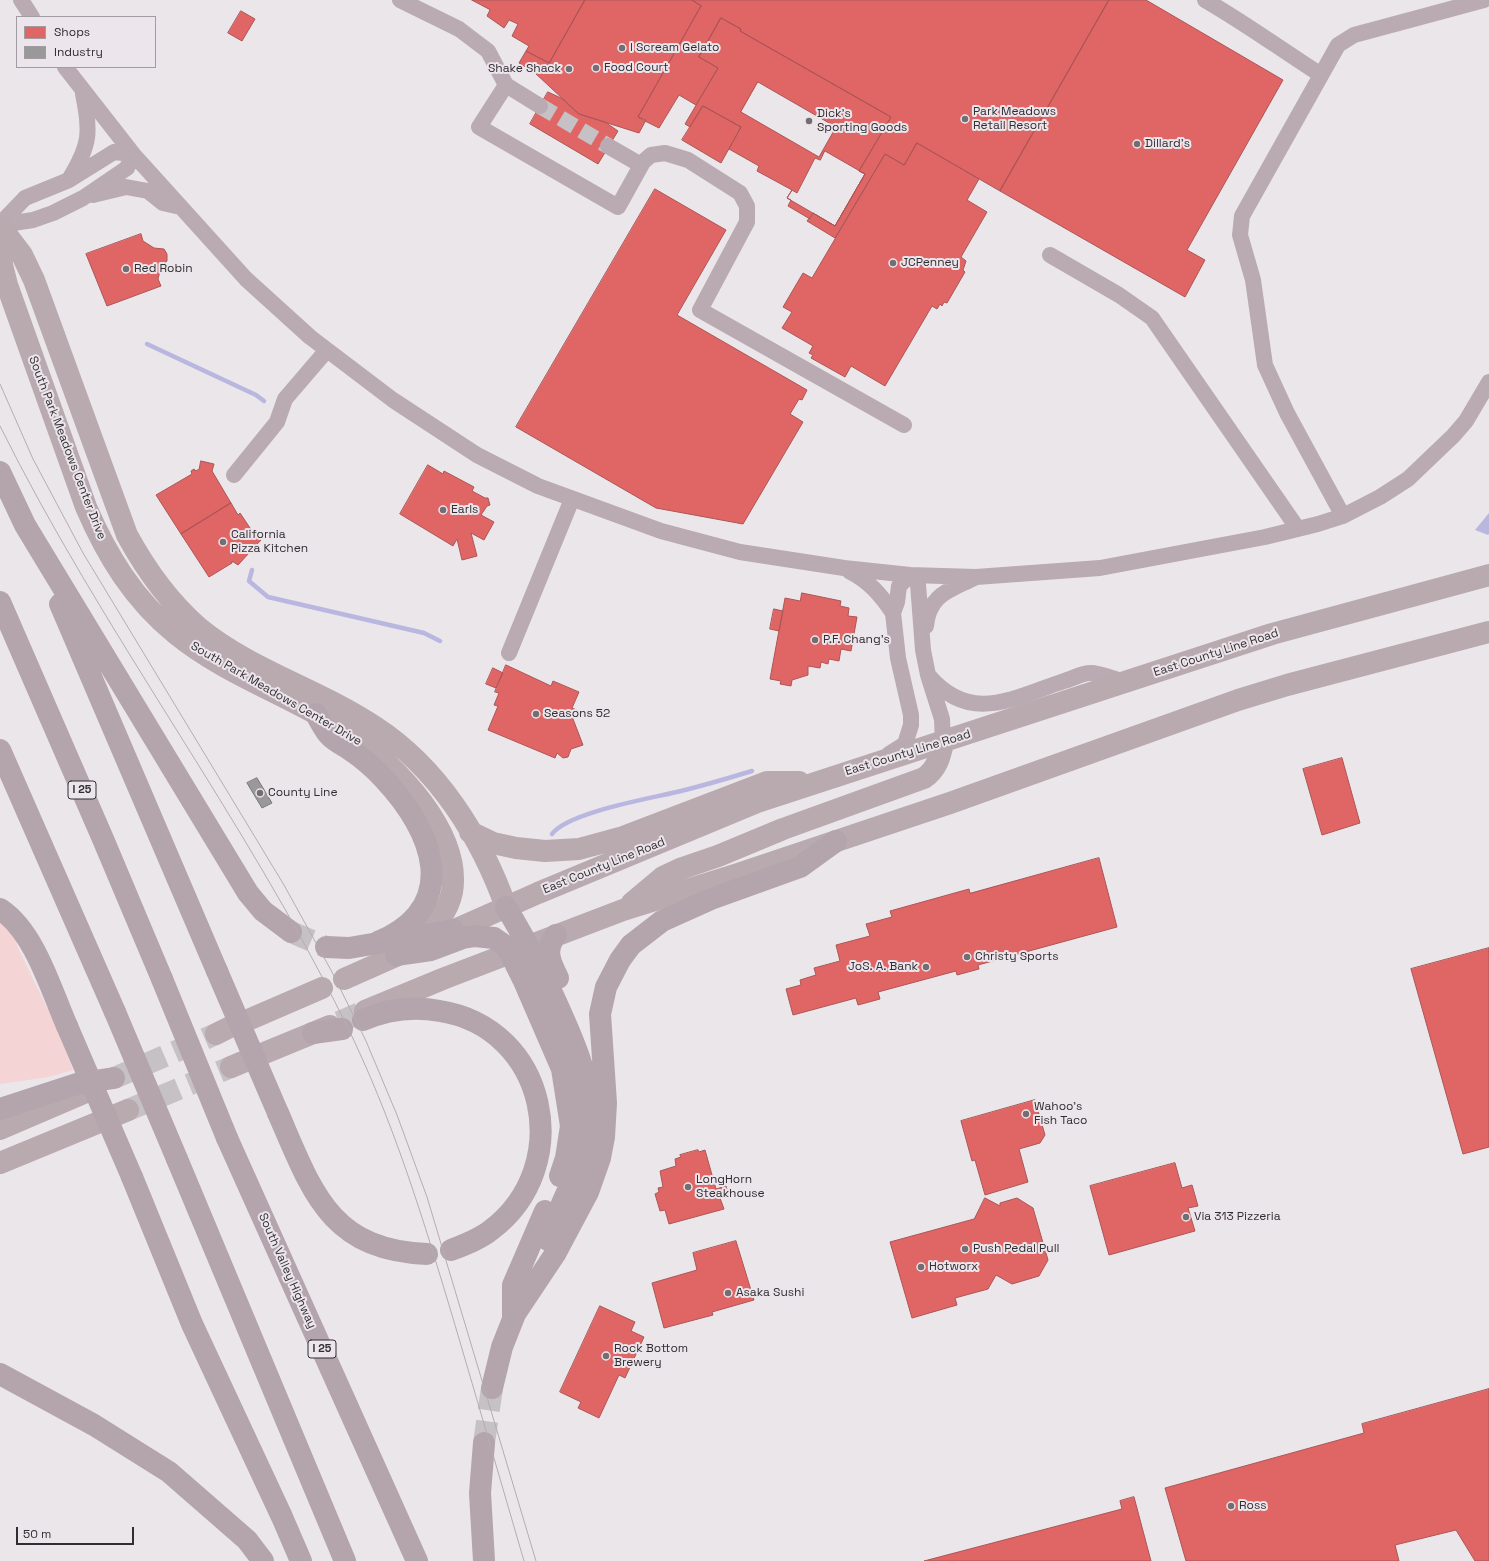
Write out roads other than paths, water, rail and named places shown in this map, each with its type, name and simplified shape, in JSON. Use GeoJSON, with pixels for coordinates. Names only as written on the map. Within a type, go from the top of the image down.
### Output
{"type":"FeatureCollection","features":[{"type":"Feature","properties":{"kind":"highway"},"geometry":{"type":"LineString","coordinates":[[0,472],[25,525],[278,1113],[316,1194],[339,1222],[357,1236],[387,1249],[427,1254]]}},
{"type":"Feature","properties":{"kind":"highway"},"geometry":{"type":"LineString","coordinates":[[25,525],[248,892],[263,910],[291,932]]}},
{"type":"Feature","properties":{"kind":"highway","name":"South Valley Highway"},"geometry":{"type":"LineString","coordinates":[[0,602],[103,839],[227,1138],[417,1561]]}},
{"type":"Feature","properties":{"kind":"highway"},"geometry":{"type":"LineString","coordinates":[[316,714],[330,737],[366,762],[384,778],[401,799],[422,832],[432,860],[433,877],[431,889],[424,906],[417,916],[398,932],[378,942]]}},
{"type":"Feature","properties":{"kind":"highway"},"geometry":{"type":"LineString","coordinates":[[0,750],[177,1159],[345,1561]]}},
{"type":"Feature","properties":{"kind":"highway"},"geometry":{"type":"LineString","coordinates":[[513,1317],[555,1254],[588,1192],[600,1158],[606,1126],[600,1014],[606,987],[620,960],[631,945],[662,921],[711,899],[800,867],[836,841]]}},
{"type":"Feature","properties":{"kind":"highway"},"geometry":{"type":"LineString","coordinates":[[506,907],[561,1065],[571,1126],[563,1170],[513,1285],[513,1317]]}},
{"type":"Feature","properties":{"kind":"highway"},"geometry":{"type":"LineString","coordinates":[[0,909],[16,924],[30,942],[39,960],[132,1176],[192,1324],[282,1517],[300,1561]]}},
{"type":"Feature","properties":{"kind":"highway"},"geometry":{"type":"LineString","coordinates":[[326,947],[349,948],[426,933],[453,930]]}},
{"type":"Feature","properties":{"kind":"highway"},"geometry":{"type":"LineString","coordinates":[[551,1233],[570,1206],[581,1181],[589,1157],[596,1119],[597,1078],[594,1062],[584,1033],[549,956],[549,945],[556,935]]}},
{"type":"Feature","properties":{"kind":"highway"},"geometry":{"type":"LineString","coordinates":[[396,955],[431,950],[463,938],[477,936],[498,940],[507,946],[520,949],[573,1037],[583,1065],[588,1094],[588,1136],[574,1178],[513,1317],[502,1347],[492,1388]]}},
{"type":"Feature","properties":{"kind":"highway"},"geometry":{"type":"LineString","coordinates":[[362,1016],[400,1009],[422,1008],[447,1012],[470,1019],[495,1034],[507,1044],[518,1058],[533,1085],[540,1117],[541,1141],[540,1153],[532,1179],[519,1201],[501,1222],[480,1237],[451,1250]]}},
{"type":"Feature","properties":{"kind":"highway"},"geometry":{"type":"LineString","coordinates":[[313,1033],[340,1025]]}},
{"type":"Feature","properties":{"kind":"highway"},"geometry":{"type":"LineString","coordinates":[[0,1109],[96,1083]]}},
{"type":"Feature","properties":{"kind":"highway"},"geometry":{"type":"LineString","coordinates":[[0,1374],[94,1425],[169,1472],[247,1540],[263,1561]]}},
{"type":"Feature","properties":{"kind":"highway"},"geometry":{"type":"LineString","coordinates":[[484,1443],[480,1493],[484,1561]]}},
{"type":"Feature","properties":{"kind":"main road","name":"South Park Meadows Center Drive"},"geometry":{"type":"LineString","coordinates":[[0,225],[22,255],[34,280],[128,535],[140,559],[164,592],[185,615],[210,636],[268,670],[351,711],[403,747],[425,768],[446,794],[496,878],[506,907]]}},
{"type":"Feature","properties":{"kind":"main road","name":"South Park Meadows Center Drive"},"geometry":{"type":"LineString","coordinates":[[0,236],[2,264],[7,285],[86,507],[111,560],[146,606],[158,618],[196,649],[220,664],[316,714],[352,735],[396,773],[431,816],[444,837],[451,865],[452,891],[440,919],[426,933],[396,955]]}},
{"type":"Feature","properties":{"kind":"main road","name":"East County Line Road"},"geometry":{"type":"LineString","coordinates":[[344,979],[506,907],[757,802],[862,767],[943,743],[1272,634],[1489,575]]}},
{"type":"Feature","properties":{"kind":"main road"},"geometry":{"type":"LineString","coordinates":[[362,1016],[520,949],[623,910],[735,875],[836,841],[1238,700],[1287,685],[1489,632]]}},
{"type":"Feature","properties":{"kind":"main road"},"geometry":{"type":"LineString","coordinates":[[623,910],[663,877],[680,869],[718,856],[783,829],[924,778],[939,759],[943,743]]}},
{"type":"Feature","properties":{"kind":"main road"},"geometry":{"type":"LineString","coordinates":[[470,832],[493,844],[516,848],[545,851],[579,849],[623,837],[767,782],[814,783]]}},
{"type":"Feature","properties":{"kind":"main road"},"geometry":{"type":"LineString","coordinates":[[230,1027],[322,988]]}},
{"type":"Feature","properties":{"kind":"main road"},"geometry":{"type":"LineString","coordinates":[[245,1061],[313,1033]]}},
{"type":"Feature","properties":{"kind":"main road"},"geometry":{"type":"LineString","coordinates":[[0,1129],[96,1083]]}},
{"type":"Feature","properties":{"kind":"main road"},"geometry":{"type":"LineString","coordinates":[[0,1163],[114,1116]]}},
{"type":"Feature","properties":{"kind":"street"},"geometry":{"type":"LineString","coordinates":[[21,0],[31,16]]}},
{"type":"Feature","properties":{"kind":"street"},"geometry":{"type":"LineString","coordinates":[[400,0],[459,29],[488,51],[506,85],[540,106]]}},
{"type":"Feature","properties":{"kind":"street"},"geometry":{"type":"LineString","coordinates":[[1205,0],[1244,23],[1278,48],[1321,75]]}},
{"type":"Feature","properties":{"kind":"street"},"geometry":{"type":"LineString","coordinates":[[1344,516],[1287,413],[1265,365],[1253,280],[1240,235],[1242,216],[1338,45],[1354,35],[1484,0]]}},
{"type":"Feature","properties":{"kind":"street"},"geometry":{"type":"LineString","coordinates":[[66,68],[133,154],[246,279],[279,311],[327,350],[393,400],[477,455],[514,475],[572,499],[661,531],[740,552],[844,568],[910,574],[976,577],[1100,568],[1298,529],[1344,516],[1391,491],[1423,466],[1453,436],[1466,421],[1489,382]]}},
{"type":"Feature","properties":{"kind":"street"},"geometry":{"type":"LineString","coordinates":[[506,85],[480,127],[618,207],[641,165],[651,155],[665,153],[677,155],[688,160],[740,193],[747,206],[747,222],[700,310],[904,424]]}},
{"type":"Feature","properties":{"kind":"street"},"geometry":{"type":"LineString","coordinates":[[69,180],[80,161],[87,142],[89,120],[82,90]]}},
{"type":"Feature","properties":{"kind":"street"},"geometry":{"type":"LineString","coordinates":[[608,146],[641,165]]}},
{"type":"Feature","properties":{"kind":"street"},"geometry":{"type":"LineString","coordinates":[[0,225],[25,198],[69,180],[114,152],[133,154]]}},
{"type":"Feature","properties":{"kind":"street"},"geometry":{"type":"LineString","coordinates":[[0,225],[33,220],[54,213],[83,198],[127,168],[133,154]]}},
{"type":"Feature","properties":{"kind":"street"},"geometry":{"type":"LineString","coordinates":[[83,198],[126,187],[148,191],[163,203],[182,208]]}},
{"type":"Feature","properties":{"kind":"street"},"geometry":{"type":"LineString","coordinates":[[1050,255],[1119,295],[1152,318],[1298,529]]}},
{"type":"Feature","properties":{"kind":"street"},"geometry":{"type":"LineString","coordinates":[[234,474],[278,422],[285,399],[327,350]]}},
{"type":"Feature","properties":{"kind":"street"},"geometry":{"type":"LineString","coordinates":[[509,653],[572,499]]}},
{"type":"Feature","properties":{"kind":"street"},"geometry":{"type":"LineString","coordinates":[[844,568],[870,585],[893,614]]}},
{"type":"Feature","properties":{"kind":"street"},"geometry":{"type":"LineString","coordinates":[[862,767],[905,744],[910,732],[910,715],[898,658],[893,614],[897,602],[899,586],[910,574]]}},
{"type":"Feature","properties":{"kind":"street"},"geometry":{"type":"LineString","coordinates":[[910,574],[918,584],[923,650],[928,675],[942,719],[943,743]]}},
{"type":"Feature","properties":{"kind":"street"},"geometry":{"type":"LineString","coordinates":[[923,650],[927,614],[933,603],[952,589],[976,577]]}},
{"type":"Feature","properties":{"kind":"street"},"geometry":{"type":"LineString","coordinates":[[928,675],[942,690],[973,704],[981,705],[1001,702],[1090,672],[1125,682]]}},
{"type":"Feature","properties":{"kind":"water"},"geometry":{"type":"Polygon","coordinates":[[[1489,513],[1489,534],[1488,535],[1475,530],[1489,513]]]}},
{"type":"Feature","properties":{"kind":"waterway"},"geometry":{"type":"LineString","coordinates":[[147,344],[256,395],[264,401]]}},
{"type":"Feature","properties":{"kind":"waterway"},"geometry":{"type":"LineString","coordinates":[[252,570],[249,581],[268,597],[424,633],[440,641]]}},
{"type":"Feature","properties":{"kind":"waterway"},"geometry":{"type":"LineString","coordinates":[[552,834],[561,826],[592,813],[690,789],[752,771]]}},
{"type":"Feature","properties":{"kind":"tunnel"},"geometry":{"type":"LineString","coordinates":[[540,106],[608,146]]}},
{"type":"Feature","properties":{"kind":"tunnel"},"geometry":{"type":"LineString","coordinates":[[291,932],[326,947]]}},
{"type":"Feature","properties":{"kind":"tunnel"},"geometry":{"type":"LineString","coordinates":[[339,1022],[360,1013]]}},
{"type":"Feature","properties":{"kind":"tunnel"},"geometry":{"type":"LineString","coordinates":[[114,1078],[216,1034]]}},
{"type":"Feature","properties":{"kind":"tunnel"},"geometry":{"type":"LineString","coordinates":[[128,1110],[231,1067]]}},
{"type":"Feature","properties":{"kind":"tunnel"},"geometry":{"type":"LineString","coordinates":[[484,1443],[492,1388]]}},
{"type":"Feature","properties":{"kind":"tram line"},"geometry":{"type":"LineString","coordinates":[[0,384],[33,459],[83,553],[284,885],[332,972],[366,1041],[397,1115],[427,1197],[536,1561]]}},
{"type":"Feature","properties":{"kind":"tram line"},"geometry":{"type":"LineString","coordinates":[[0,426],[40,502],[83,577],[263,871],[345,1022],[393,1133],[419,1209],[455,1325],[524,1561]]}},
{"type":"Feature","properties":{"kind":"place","name":"I Scream Gelato"},"geometry":{"type":"Point","coordinates":[622,48]}},
{"type":"Feature","properties":{"kind":"place","name":"Food Court"},"geometry":{"type":"Point","coordinates":[596,68]}},
{"type":"Feature","properties":{"kind":"place","name":"Shake Shack"},"geometry":{"type":"Point","coordinates":[569,69]}},
{"type":"Feature","properties":{"kind":"place","name":"Park Meadows Retail Resort"},"geometry":{"type":"Point","coordinates":[965,119]}},
{"type":"Feature","properties":{"kind":"place","name":"Dick's Sporting Goods"},"geometry":{"type":"Point","coordinates":[809,121]}},
{"type":"Feature","properties":{"kind":"place","name":"Dillard's"},"geometry":{"type":"Point","coordinates":[1137,144]}},
{"type":"Feature","properties":{"kind":"place","name":"JCPenney"},"geometry":{"type":"Point","coordinates":[893,263]}},
{"type":"Feature","properties":{"kind":"place","name":"Red Robin"},"geometry":{"type":"Point","coordinates":[126,269]}},
{"type":"Feature","properties":{"kind":"place","name":"Earls"},"geometry":{"type":"Point","coordinates":[443,510]}},
{"type":"Feature","properties":{"kind":"place","name":"California Pizza Kitchen"},"geometry":{"type":"Point","coordinates":[223,542]}},
{"type":"Feature","properties":{"kind":"place","name":"P.F. Chang's"},"geometry":{"type":"Point","coordinates":[815,640]}},
{"type":"Feature","properties":{"kind":"place","name":"Seasons 52"},"geometry":{"type":"Point","coordinates":[536,714]}},
{"type":"Feature","properties":{"kind":"place","name":"County Line"},"geometry":{"type":"Point","coordinates":[260,793]}},
{"type":"Feature","properties":{"kind":"place","name":"Christy Sports"},"geometry":{"type":"Point","coordinates":[967,957]}},
{"type":"Feature","properties":{"kind":"place","name":"JoS. A. Bank"},"geometry":{"type":"Point","coordinates":[926,967]}},
{"type":"Feature","properties":{"kind":"place","name":"Wahoo's Fish Taco"},"geometry":{"type":"Point","coordinates":[1026,1114]}},
{"type":"Feature","properties":{"kind":"place","name":"LongHorn Steakhouse"},"geometry":{"type":"Point","coordinates":[688,1187]}},
{"type":"Feature","properties":{"kind":"place","name":"Via 313 Pizzeria"},"geometry":{"type":"Point","coordinates":[1186,1217]}},
{"type":"Feature","properties":{"kind":"place","name":"Push Pedal Pull"},"geometry":{"type":"Point","coordinates":[965,1249]}},
{"type":"Feature","properties":{"kind":"place","name":"Hotworx"},"geometry":{"type":"Point","coordinates":[921,1267]}},
{"type":"Feature","properties":{"kind":"place","name":"Asaka Sushi"},"geometry":{"type":"Point","coordinates":[728,1293]}},
{"type":"Feature","properties":{"kind":"place","name":"Rock Bottom Brewery"},"geometry":{"type":"Point","coordinates":[606,1356]}},
{"type":"Feature","properties":{"kind":"place","name":"Ross"},"geometry":{"type":"Point","coordinates":[1231,1506]}}]}
